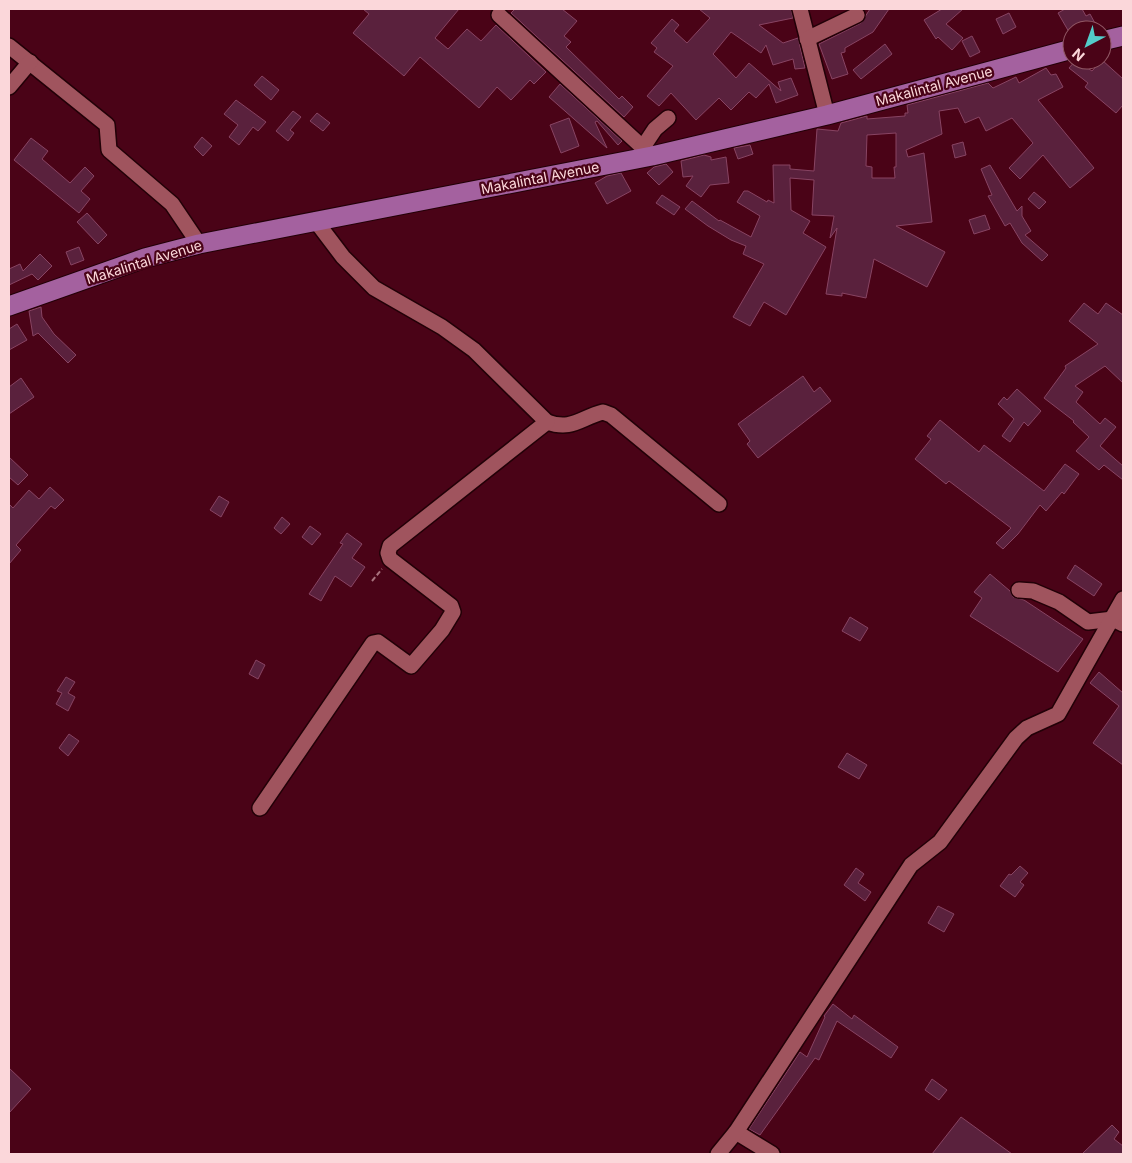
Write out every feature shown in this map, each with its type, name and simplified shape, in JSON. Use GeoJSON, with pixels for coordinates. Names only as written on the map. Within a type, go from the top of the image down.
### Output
{"type":"FeatureCollection","features":[{"type":"Feature","properties":{"kind":"main road","name":"Makalintal Avenue"},"geometry":{"type":"LineString","coordinates":[[9,306],[145,258],[199,244],[827,115],[1062,53]]}},
{"type":"Feature","properties":{"kind":"street"},"geometry":{"type":"LineString","coordinates":[[800,9],[827,115]]}},
{"type":"Feature","properties":{"kind":"street"},"geometry":{"type":"LineString","coordinates":[[499,15],[647,152],[654,129],[668,118]]}},
{"type":"Feature","properties":{"kind":"street"},"geometry":{"type":"LineString","coordinates":[[807,39],[857,15]]}},
{"type":"Feature","properties":{"kind":"street"},"geometry":{"type":"LineString","coordinates":[[9,46],[107,125],[109,150],[172,204],[199,244]]}},
{"type":"Feature","properties":{"kind":"street"},"geometry":{"type":"LineString","coordinates":[[9,87],[30,62]]}},
{"type":"Feature","properties":{"kind":"street"},"geometry":{"type":"LineString","coordinates":[[315,220],[343,257],[374,288],[442,327],[474,350],[547,422],[560,427],[570,426],[603,412],[611,415],[719,504]]}},
{"type":"Feature","properties":{"kind":"street"},"geometry":{"type":"LineString","coordinates":[[260,808],[373,643],[378,642],[411,666],[442,630],[453,612],[452,606],[390,559],[388,553],[390,546],[547,422]]}},
{"type":"Feature","properties":{"kind":"street"},"geometry":{"type":"LineString","coordinates":[[1019,590],[1033,591],[1059,602],[1088,622],[1118,621]]}},
{"type":"Feature","properties":{"kind":"street"},"geometry":{"type":"LineString","coordinates":[[718,1154],[736,1132],[911,865],[940,842],[1016,738],[1027,728],[1058,714],[1118,621],[1123,599]]}},
{"type":"Feature","properties":{"kind":"street"},"geometry":{"type":"LineString","coordinates":[[736,1132],[772,1154]]}},
{"type":"Feature","properties":{"kind":"path"},"geometry":{"type":"LineString","coordinates":[[372,581],[390,559]]}},
{"type":"Feature","properties":{"kind":"building"},"geometry":{"type":"Polygon","coordinates":[[[363,9],[459,9],[435,38],[448,49],[467,29],[481,41],[496,25],[546,72],[534,84],[530,80],[511,100],[497,87],[479,108],[420,57],[404,76],[353,33],[369,14],[363,9]]]}},
{"type":"Feature","properties":{"kind":"building"},"geometry":{"type":"Polygon","coordinates":[[[515,9],[562,9],[577,21],[564,36],[571,42],[566,47],[619,99],[622,96],[633,107],[624,117],[511,13],[515,9]]]}},
{"type":"Feature","properties":{"kind":"building"},"geometry":{"type":"Polygon","coordinates":[[[699,9],[791,9],[793,18],[759,25],[783,43],[798,38],[805,68],[795,69],[793,59],[773,65],[766,45],[761,53],[731,32],[713,54],[736,78],[749,63],[781,91],[778,82],[791,78],[798,95],[776,103],[769,84],[756,98],[749,92],[731,110],[719,98],[696,120],[671,93],[659,106],[647,96],[673,66],[654,52],[657,48],[651,43],[672,19],[679,25],[674,31],[687,43],[710,18],[699,9]]]}},
{"type":"Feature","properties":{"kind":"building"},"geometry":{"type":"Polygon","coordinates":[[[870,9],[889,9],[873,32],[845,48],[845,52],[841,53],[848,74],[832,79],[819,44],[861,23],[870,9]]]}},
{"type":"Feature","properties":{"kind":"building"},"geometry":{"type":"Polygon","coordinates":[[[942,9],[963,9],[946,24],[963,38],[952,50],[938,37],[936,39],[924,20],[942,9]]]}},
{"type":"Feature","properties":{"kind":"building"},"geometry":{"type":"Polygon","coordinates":[[[1065,9],[1082,9],[1086,16],[1090,14],[1093,20],[1062,20],[1058,13],[1065,9]]]}},
{"type":"Feature","properties":{"kind":"building"},"geometry":{"type":"Polygon","coordinates":[[[1009,13],[1016,27],[1003,34],[996,19],[1009,13]]]}},
{"type":"Feature","properties":{"kind":"building"},"geometry":{"type":"Polygon","coordinates":[[[972,36],[980,52],[970,57],[962,41],[972,36]]]}},
{"type":"Feature","properties":{"kind":"building"},"geometry":{"type":"Polygon","coordinates":[[[885,44],[892,54],[861,79],[853,70],[885,44]]]}},
{"type":"Feature","properties":{"kind":"building"},"geometry":{"type":"Polygon","coordinates":[[[1046,68],[1051,75],[1056,74],[1063,87],[1038,100],[1094,168],[1070,188],[1043,155],[1020,179],[1009,168],[1033,143],[1012,118],[986,131],[979,117],[965,123],[958,108],[939,111],[942,134],[906,150],[908,157],[924,153],[932,222],[896,226],[945,252],[927,287],[874,259],[866,298],[842,293],[842,296],[826,294],[837,228],[830,238],[834,216],[812,215],[814,180],[790,178],[791,210],[810,221],[803,233],[826,247],[786,315],[764,302],[750,326],[733,317],[764,264],[743,254],[746,246],[731,240],[685,209],[692,201],[719,221],[751,237],[760,216],[737,202],[744,191],[748,191],[767,202],[768,200],[774,203],[773,165],[790,165],[790,169],[814,171],[817,129],[838,131],[841,123],[867,116],[867,119],[905,116],[905,113],[908,113],[907,105],[988,83],[993,88],[1016,77],[1019,83],[1046,68]],[[896,133],[867,135],[866,166],[872,167],[872,178],[895,178],[894,167],[896,167],[896,133]]]}},
{"type":"Feature","properties":{"kind":"building"},"geometry":{"type":"Polygon","coordinates":[[[1112,69],[1123,79],[1123,105],[1116,113],[1085,87],[1088,83],[1072,70],[1112,69]]]}},
{"type":"Feature","properties":{"kind":"building"},"geometry":{"type":"Polygon","coordinates":[[[262,76],[279,90],[271,100],[254,85],[262,76]]]}},
{"type":"Feature","properties":{"kind":"building"},"geometry":{"type":"Polygon","coordinates":[[[560,84],[622,141],[618,145],[597,121],[595,122],[607,148],[549,97],[560,84]]]}},
{"type":"Feature","properties":{"kind":"building"},"geometry":{"type":"Polygon","coordinates":[[[236,100],[266,122],[258,131],[253,127],[239,145],[229,137],[238,125],[224,114],[236,100]]]}},
{"type":"Feature","properties":{"kind":"building"},"geometry":{"type":"Polygon","coordinates":[[[293,111],[301,117],[290,130],[294,133],[288,141],[276,131],[293,111]]]}},
{"type":"Feature","properties":{"kind":"building"},"geometry":{"type":"Polygon","coordinates":[[[317,113],[330,123],[323,131],[310,121],[317,113]]]}},
{"type":"Feature","properties":{"kind":"building"},"geometry":{"type":"Polygon","coordinates":[[[569,118],[579,146],[561,153],[550,125],[569,118]]]}},
{"type":"Feature","properties":{"kind":"building"},"geometry":{"type":"Polygon","coordinates":[[[202,137],[212,146],[203,156],[194,147],[202,137]]]}},
{"type":"Feature","properties":{"kind":"building"},"geometry":{"type":"Polygon","coordinates":[[[31,138],[48,151],[42,159],[70,183],[85,167],[94,176],[81,191],[90,199],[79,213],[14,160],[31,138]]]}},
{"type":"Feature","properties":{"kind":"building"},"geometry":{"type":"Polygon","coordinates":[[[963,142],[966,155],[955,158],[952,145],[963,142]]]}},
{"type":"Feature","properties":{"kind":"building"},"geometry":{"type":"Polygon","coordinates":[[[750,145],[753,154],[738,159],[734,148],[750,145]]]}},
{"type":"Feature","properties":{"kind":"building"},"geometry":{"type":"Polygon","coordinates":[[[704,155],[711,157],[711,160],[726,157],[729,183],[710,185],[701,197],[686,186],[693,176],[683,177],[681,161],[704,155]]]}},
{"type":"Feature","properties":{"kind":"building"},"geometry":{"type":"Polygon","coordinates":[[[666,164],[673,172],[659,185],[647,173],[654,167],[666,164]]]}},
{"type":"Feature","properties":{"kind":"building"},"geometry":{"type":"Polygon","coordinates":[[[990,165],[1017,211],[1022,206],[1022,216],[1031,231],[1025,235],[1048,255],[1042,261],[1022,243],[1010,223],[1005,226],[988,196],[992,195],[981,169],[990,165]]]}},
{"type":"Feature","properties":{"kind":"building"},"geometry":{"type":"Polygon","coordinates":[[[621,173],[631,191],[607,204],[595,183],[607,176],[621,173]]]}},
{"type":"Feature","properties":{"kind":"building"},"geometry":{"type":"Polygon","coordinates":[[[1034,192],[1046,202],[1039,209],[1028,199],[1034,192]]]}},
{"type":"Feature","properties":{"kind":"building"},"geometry":{"type":"Polygon","coordinates":[[[662,195],[680,207],[674,215],[656,203],[662,195]]]}},
{"type":"Feature","properties":{"kind":"building"},"geometry":{"type":"Polygon","coordinates":[[[87,213],[107,235],[98,244],[77,222],[87,213]]]}},
{"type":"Feature","properties":{"kind":"building"},"geometry":{"type":"Polygon","coordinates":[[[985,215],[990,229],[974,234],[969,220],[985,215]]]}},
{"type":"Feature","properties":{"kind":"building"},"geometry":{"type":"Polygon","coordinates":[[[79,247],[84,260],[71,265],[66,252],[79,247]]]}},
{"type":"Feature","properties":{"kind":"building"},"geometry":{"type":"Polygon","coordinates":[[[40,254],[52,266],[38,280],[32,274],[9,285],[9,269],[20,264],[23,271],[40,254]]]}},
{"type":"Feature","properties":{"kind":"building"},"geometry":{"type":"Polygon","coordinates":[[[1084,303],[1098,314],[1106,303],[1123,315],[1123,383],[1105,366],[1075,386],[1083,392],[1076,402],[1100,424],[1105,418],[1116,427],[1100,446],[1123,466],[1123,480],[1104,465],[1099,470],[1076,451],[1089,437],[1074,421],[1044,398],[1066,368],[1065,366],[1098,344],[1069,321],[1084,303]]]}},
{"type":"Feature","properties":{"kind":"building"},"geometry":{"type":"Polygon","coordinates":[[[41,307],[42,317],[54,334],[76,355],[68,363],[38,333],[33,336],[29,311],[41,307]]]}},
{"type":"Feature","properties":{"kind":"building"},"geometry":{"type":"Polygon","coordinates":[[[17,324],[27,340],[9,350],[9,329],[17,324]]]}},
{"type":"Feature","properties":{"kind":"building"},"geometry":{"type":"Polygon","coordinates":[[[803,376],[814,392],[820,387],[831,401],[758,458],[747,444],[750,441],[738,424],[803,376]]]}},
{"type":"Feature","properties":{"kind":"building"},"geometry":{"type":"Polygon","coordinates":[[[21,378],[34,397],[9,414],[9,387],[21,378]]]}},
{"type":"Feature","properties":{"kind":"building"},"geometry":{"type":"Polygon","coordinates":[[[1017,389],[1041,411],[1028,426],[1024,422],[1010,442],[1002,436],[1014,419],[998,404],[1004,397],[1007,400],[1017,389]]]}},
{"type":"Feature","properties":{"kind":"building"},"geometry":{"type":"Polygon","coordinates":[[[940,420],[979,452],[984,445],[1044,491],[1065,464],[1079,474],[1064,494],[1062,492],[1046,511],[1040,505],[1018,534],[1003,549],[996,543],[1011,528],[949,481],[946,484],[915,459],[931,439],[927,436],[940,420]]]}},
{"type":"Feature","properties":{"kind":"building"},"geometry":{"type":"Polygon","coordinates":[[[9,457],[28,475],[18,485],[9,477],[9,457]]]}},
{"type":"Feature","properties":{"kind":"building"},"geometry":{"type":"Polygon","coordinates":[[[50,487],[64,500],[55,509],[51,506],[16,545],[21,550],[9,564],[9,504],[13,508],[29,490],[39,499],[50,487]]]}},
{"type":"Feature","properties":{"kind":"building"},"geometry":{"type":"Polygon","coordinates":[[[219,496],[229,502],[221,517],[210,510],[219,496]]]}},
{"type":"Feature","properties":{"kind":"building"},"geometry":{"type":"Polygon","coordinates":[[[282,517],[290,524],[281,534],[274,528],[282,517]]]}},
{"type":"Feature","properties":{"kind":"building"},"geometry":{"type":"Polygon","coordinates":[[[310,526],[321,534],[312,545],[302,537],[310,526]]]}},
{"type":"Feature","properties":{"kind":"building"},"geometry":{"type":"Polygon","coordinates":[[[347,533],[362,544],[352,558],[365,567],[351,587],[335,576],[321,601],[309,594],[343,544],[340,543],[347,533]]]}},
{"type":"Feature","properties":{"kind":"building"},"geometry":{"type":"Polygon","coordinates":[[[1075,565],[1102,584],[1094,596],[1067,578],[1075,565]]]}},
{"type":"Feature","properties":{"kind":"building"},"geometry":{"type":"Polygon","coordinates":[[[990,574],[1010,591],[1013,597],[1024,600],[1083,639],[1058,672],[970,616],[982,598],[974,592],[990,574]]]}},
{"type":"Feature","properties":{"kind":"building"},"geometry":{"type":"Polygon","coordinates":[[[850,617],[868,628],[860,641],[842,631],[850,617]]]}},
{"type":"Feature","properties":{"kind":"building"},"geometry":{"type":"Polygon","coordinates":[[[256,660],[265,665],[258,679],[249,674],[256,660]]]}},
{"type":"Feature","properties":{"kind":"building"},"geometry":{"type":"Polygon","coordinates":[[[1099,672],[1123,693],[1123,765],[1093,743],[1119,706],[1090,683],[1099,672]]]}},
{"type":"Feature","properties":{"kind":"building"},"geometry":{"type":"Polygon","coordinates":[[[66,677],[75,682],[68,693],[75,697],[68,711],[56,704],[62,693],[57,691],[66,677]]]}},
{"type":"Feature","properties":{"kind":"building"},"geometry":{"type":"Polygon","coordinates":[[[69,734],[79,741],[68,756],[59,748],[69,734]]]}},
{"type":"Feature","properties":{"kind":"building"},"geometry":{"type":"Polygon","coordinates":[[[847,753],[867,765],[859,779],[838,767],[847,753]]]}},
{"type":"Feature","properties":{"kind":"building"},"geometry":{"type":"Polygon","coordinates":[[[1020,866],[1028,873],[1020,882],[1024,885],[1015,897],[1000,886],[1009,874],[1011,875],[1020,866]]]}},
{"type":"Feature","properties":{"kind":"building"},"geometry":{"type":"Polygon","coordinates":[[[856,868],[864,874],[858,883],[871,892],[865,901],[844,885],[856,868]]]}},
{"type":"Feature","properties":{"kind":"building"},"geometry":{"type":"Polygon","coordinates":[[[938,906],[954,914],[944,932],[928,923],[938,906]]]}},
{"type":"Feature","properties":{"kind":"building"},"geometry":{"type":"Polygon","coordinates":[[[833,1004],[852,1019],[854,1015],[898,1047],[891,1058],[837,1021],[819,1060],[815,1058],[760,1135],[749,1129],[800,1052],[807,1057],[824,1016],[833,1004]]]}},
{"type":"Feature","properties":{"kind":"building"},"geometry":{"type":"Polygon","coordinates":[[[9,1068],[31,1089],[9,1113],[9,1068]]]}},
{"type":"Feature","properties":{"kind":"building"},"geometry":{"type":"Polygon","coordinates":[[[932,1079],[947,1090],[939,1100],[925,1090],[932,1079]]]}},
{"type":"Feature","properties":{"kind":"building"},"geometry":{"type":"Polygon","coordinates":[[[961,1117],[1012,1154],[932,1154],[961,1117]]]}},
{"type":"Feature","properties":{"kind":"building"},"geometry":{"type":"Polygon","coordinates":[[[1112,1125],[1119,1132],[1114,1139],[1123,1146],[1123,1154],[1082,1154],[1112,1125]]]}}]}
